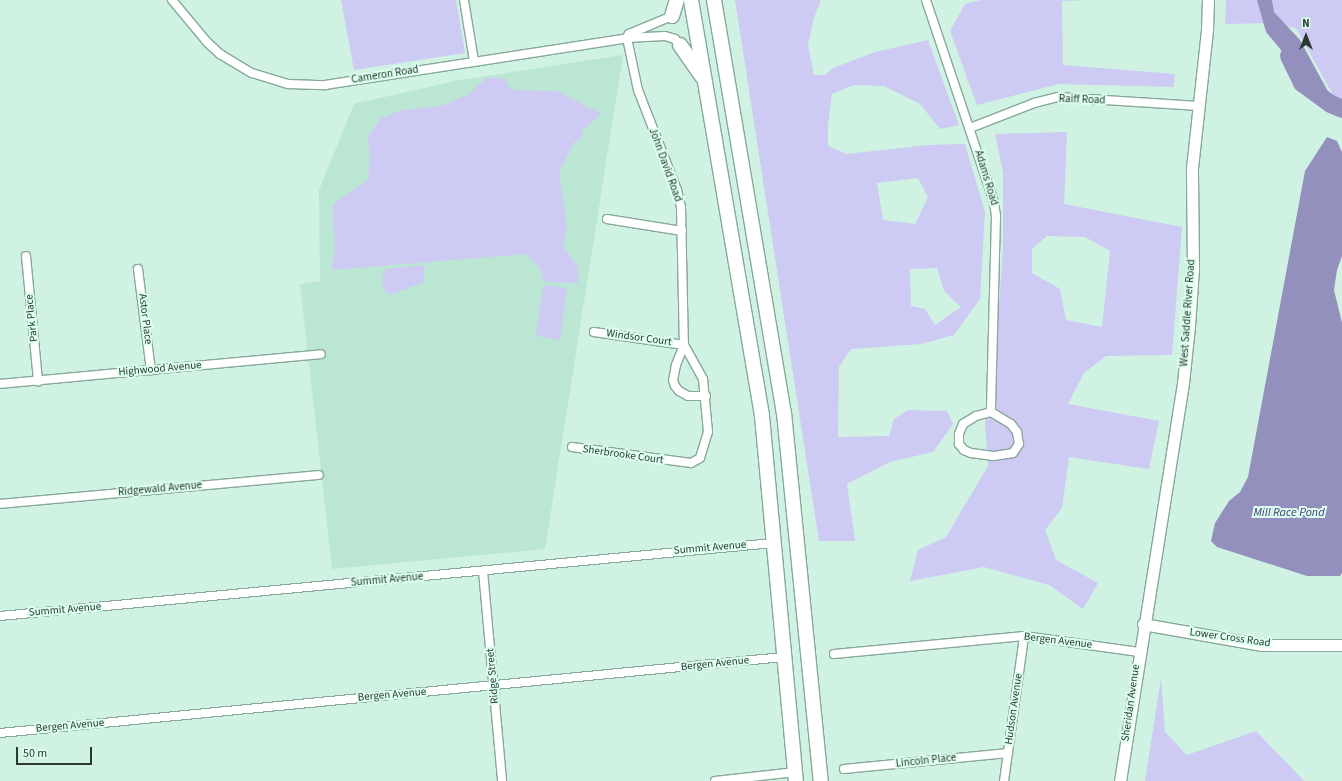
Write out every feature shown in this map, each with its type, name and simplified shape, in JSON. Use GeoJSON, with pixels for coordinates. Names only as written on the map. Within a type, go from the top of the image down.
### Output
{"type":"FeatureCollection","features":[{"type":"Feature","properties":{"kind":"highway"},"geometry":{"type":"LineString","coordinates":[[672,16],[677,0]]}},
{"type":"Feature","properties":{"kind":"highway"},"geometry":{"type":"LineString","coordinates":[[691,0],[762,416],[796,777]]}},
{"type":"Feature","properties":{"kind":"highway"},"geometry":{"type":"LineString","coordinates":[[714,0],[784,413],[821,781]]}},
{"type":"Feature","properties":{"kind":"highway"},"geometry":{"type":"LineString","coordinates":[[680,45],[705,79]]}},
{"type":"Feature","properties":{"kind":"main road","name":"West Saddle River Road"},"geometry":{"type":"LineString","coordinates":[[1143,624],[1183,383],[1189,326],[1193,269],[1192,168],[1208,0]]}},
{"type":"Feature","properties":{"kind":"main road","name":"Lower Cross Road"},"geometry":{"type":"LineString","coordinates":[[1143,624],[1262,645],[1342,645]]}},
{"type":"Feature","properties":{"kind":"main road","name":"Sheridan Avenue"},"geometry":{"type":"LineString","coordinates":[[1120,781],[1143,624]]}},
{"type":"Feature","properties":{"kind":"street","name":"Cameron Road"},"geometry":{"type":"LineString","coordinates":[[172,0],[207,42],[220,54],[252,73],[288,84],[325,85],[626,38],[665,36],[675,40],[680,45]]}},
{"type":"Feature","properties":{"kind":"street"},"geometry":{"type":"LineString","coordinates":[[464,0],[474,61]]}},
{"type":"Feature","properties":{"kind":"street","name":"Adams Road"},"geometry":{"type":"LineString","coordinates":[[926,0],[994,202],[996,216],[991,412]]}},
{"type":"Feature","properties":{"kind":"street","name":"Cameron Road"},"geometry":{"type":"LineString","coordinates":[[626,38],[629,34],[672,16]]}},
{"type":"Feature","properties":{"kind":"street","name":"John David Road"},"geometry":{"type":"LineString","coordinates":[[626,38],[638,90],[677,190],[681,207],[684,344],[676,365],[673,380],[679,391],[688,396],[706,396]]}},
{"type":"Feature","properties":{"kind":"street","name":"Raiff Road"},"geometry":{"type":"LineString","coordinates":[[970,128],[1034,103],[1058,97],[1199,106]]}},
{"type":"Feature","properties":{"kind":"street"},"geometry":{"type":"LineString","coordinates":[[607,219],[682,231]]}},
{"type":"Feature","properties":{"kind":"street","name":"Park Place"},"geometry":{"type":"LineString","coordinates":[[26,256],[38,381]]}},
{"type":"Feature","properties":{"kind":"street","name":"Astor Place"},"geometry":{"type":"LineString","coordinates":[[138,269],[151,370]]}},
{"type":"Feature","properties":{"kind":"street","name":"Windsor Court"},"geometry":{"type":"LineString","coordinates":[[594,332],[684,344]]}},
{"type":"Feature","properties":{"kind":"street","name":"John David Road"},"geometry":{"type":"LineString","coordinates":[[674,462],[691,463],[700,458],[708,432],[706,396],[703,379],[684,344]]}},
{"type":"Feature","properties":{"kind":"street","name":"Highwood Avenue"},"geometry":{"type":"LineString","coordinates":[[0,384],[321,354]]}},
{"type":"Feature","properties":{"kind":"street"},"geometry":{"type":"LineString","coordinates":[[991,412],[1011,424],[1017,432],[1019,444],[1015,451],[1013,453],[993,456],[971,453],[964,450],[959,444],[959,434],[964,424],[976,416],[991,412]]}},
{"type":"Feature","properties":{"kind":"street","name":"Sherbrooke Court"},"geometry":{"type":"LineString","coordinates":[[572,447],[674,462]]}},
{"type":"Feature","properties":{"kind":"street","name":"Ridgewald Avenue"},"geometry":{"type":"LineString","coordinates":[[0,504],[319,475]]}},
{"type":"Feature","properties":{"kind":"street","name":"Summit Avenue"},"geometry":{"type":"LineString","coordinates":[[0,616],[774,543]]}},
{"type":"Feature","properties":{"kind":"street","name":"Ridge Street"},"geometry":{"type":"LineString","coordinates":[[483,571],[502,781]]}},
{"type":"Feature","properties":{"kind":"street","name":"Bergen Avenue"},"geometry":{"type":"LineString","coordinates":[[834,654],[1024,636],[1139,652]]}},
{"type":"Feature","properties":{"kind":"street","name":"Hudson Avenue"},"geometry":{"type":"LineString","coordinates":[[1004,781],[1024,636]]}},
{"type":"Feature","properties":{"kind":"street","name":"Bergen Avenue"},"geometry":{"type":"LineString","coordinates":[[0,732],[784,658]]}},
{"type":"Feature","properties":{"kind":"street","name":"Lincoln Place"},"geometry":{"type":"LineString","coordinates":[[844,769],[1008,753]]}},
{"type":"Feature","properties":{"kind":"street"},"geometry":{"type":"LineString","coordinates":[[715,781],[796,777]]}},
{"type":"Feature","properties":{"kind":"shaded area"},"geometry":{"type":"Polygon","coordinates":[[[341,0],[456,0],[465,53],[354,70],[341,0]]]}},
{"type":"Feature","properties":{"kind":"shaded area"},"geometry":{"type":"Polygon","coordinates":[[[735,0],[821,0],[814,18],[808,45],[814,75],[825,75],[833,68],[875,52],[928,40],[959,125],[940,129],[920,104],[884,86],[854,85],[832,94],[828,124],[828,146],[846,154],[928,145],[965,144],[985,212],[980,299],[954,335],[921,344],[851,349],[839,367],[838,437],[889,436],[894,419],[908,410],[947,411],[953,424],[933,452],[890,462],[847,484],[855,541],[819,541],[735,0]],[[918,178],[877,183],[883,220],[915,224],[928,197],[918,178]],[[937,268],[910,269],[911,306],[925,309],[935,325],[961,307],[944,291],[937,268]]]}},
{"type":"Feature","properties":{"kind":"shaded area"},"geometry":{"type":"Polygon","coordinates":[[[981,0],[1087,0],[1062,1],[1063,65],[1175,74],[1174,87],[1059,84],[977,105],[950,31],[965,4],[981,0]]]}},
{"type":"Feature","properties":{"kind":"shaded area"},"geometry":{"type":"Polygon","coordinates":[[[1226,0],[1342,0],[1342,103],[1334,97],[1296,28],[1268,23],[1225,24],[1226,0]]]}},
{"type":"Feature","properties":{"kind":"shaded area"},"geometry":{"type":"Polygon","coordinates":[[[623,55],[545,549],[332,569],[300,284],[320,281],[319,190],[354,104],[455,81],[623,55]]]}},
{"type":"Feature","properties":{"kind":"shaded area"},"geometry":{"type":"Polygon","coordinates":[[[486,78],[505,79],[510,90],[557,91],[601,114],[583,130],[581,139],[574,142],[559,172],[567,229],[563,246],[578,267],[578,283],[544,282],[539,267],[525,254],[332,270],[335,246],[333,204],[368,180],[370,159],[368,137],[380,119],[402,110],[441,106],[469,94],[486,78]]]}},
{"type":"Feature","properties":{"kind":"shaded area"},"geometry":{"type":"Polygon","coordinates":[[[1067,132],[1064,204],[1182,227],[1172,355],[1106,356],[1084,373],[1068,404],[1159,421],[1149,469],[1069,457],[1062,508],[1045,530],[1056,560],[1098,583],[1083,609],[1049,585],[984,567],[910,581],[918,550],[946,537],[988,466],[985,423],[994,374],[1003,250],[1003,173],[995,134],[1067,132]],[[1047,236],[1032,249],[1032,273],[1060,289],[1066,320],[1102,327],[1110,251],[1085,237],[1047,236]]]}},
{"type":"Feature","properties":{"kind":"shaded area"},"geometry":{"type":"Polygon","coordinates":[[[424,265],[424,282],[389,295],[385,291],[381,282],[386,269],[424,265]]]}},
{"type":"Feature","properties":{"kind":"shaded area"},"geometry":{"type":"Polygon","coordinates":[[[543,285],[567,288],[560,340],[536,336],[543,285]]]}},
{"type":"Feature","properties":{"kind":"shaded area"},"geometry":{"type":"Polygon","coordinates":[[[1161,678],[1165,732],[1187,755],[1256,731],[1304,781],[1145,781],[1161,678]]]}},
{"type":"Feature","properties":{"kind":"water"},"geometry":{"type":"Polygon","coordinates":[[[1257,0],[1272,0],[1274,12],[1300,40],[1331,97],[1342,105],[1342,118],[1319,103],[1311,89],[1294,73],[1281,50],[1266,32],[1257,0]]]}},
{"type":"Feature","properties":{"kind":"water","name":"Mill Race Pond"},"geometry":{"type":"Polygon","coordinates":[[[1327,137],[1337,141],[1342,152],[1342,256],[1337,270],[1334,290],[1342,323],[1342,573],[1340,576],[1307,576],[1217,547],[1211,541],[1215,523],[1229,501],[1240,492],[1248,477],[1305,171],[1327,137]]]}},
{"type":"Feature","properties":{"kind":"waterway"},"geometry":{"type":"LineString","coordinates":[[1289,56],[1302,83],[1331,104],[1342,109]]}}]}
